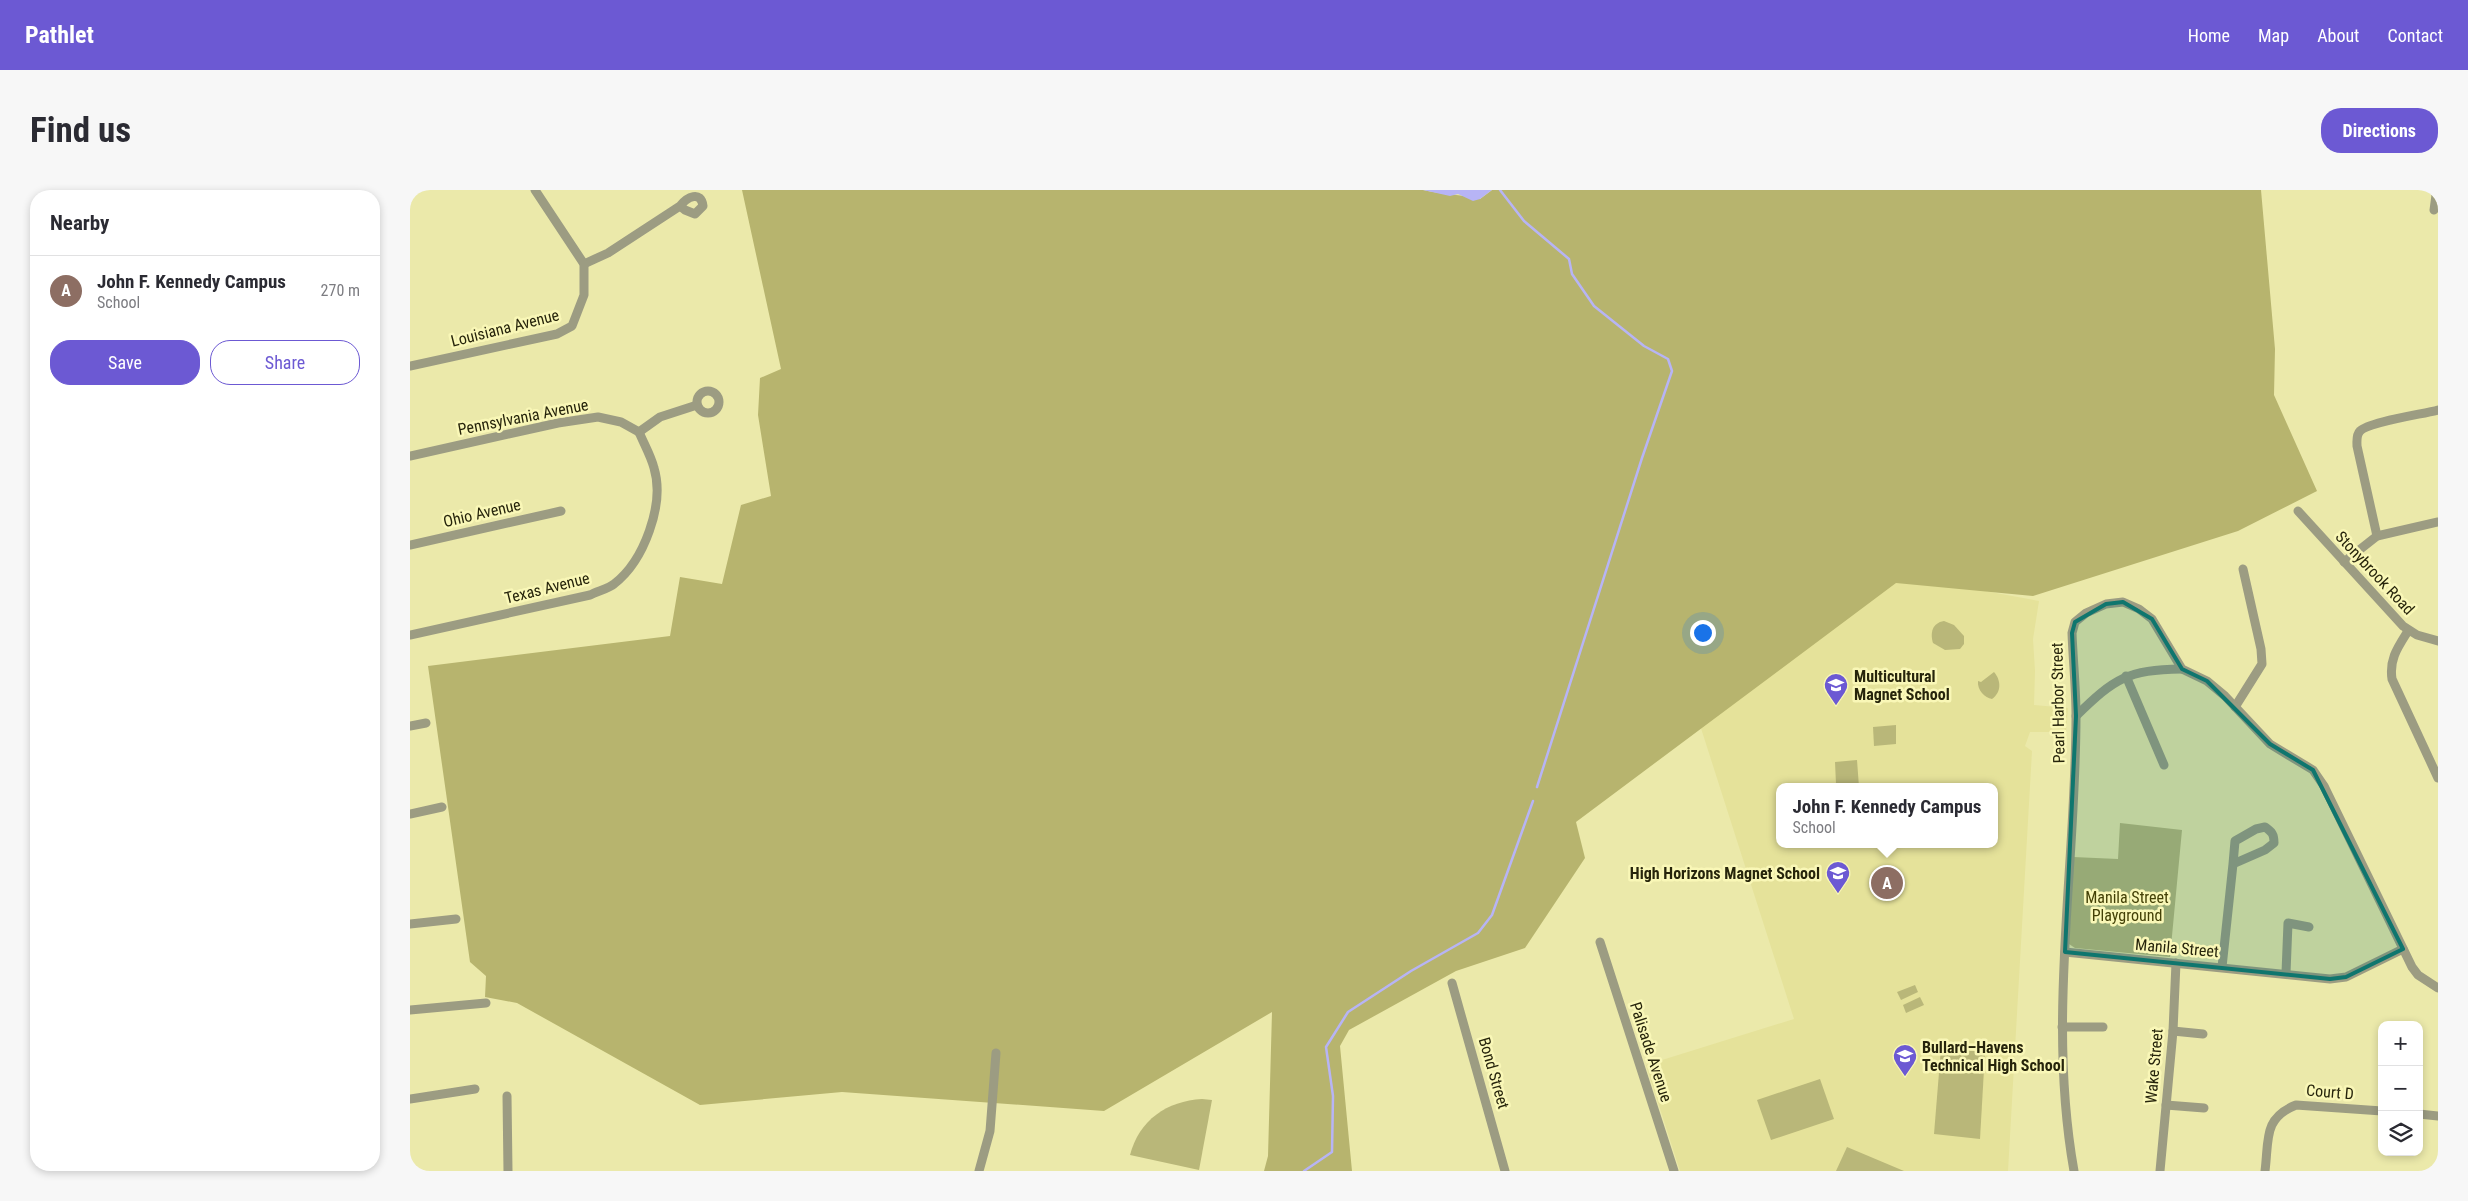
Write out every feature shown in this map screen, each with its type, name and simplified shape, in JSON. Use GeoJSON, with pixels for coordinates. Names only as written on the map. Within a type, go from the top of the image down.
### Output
{"type":"FeatureCollection","features":[{"type":"Feature","properties":{"kind":"street"},"geometry":{"type":"LineString","coordinates":[[535,190],[584,264],[608,252],[680,206]]}},
{"type":"Feature","properties":{"kind":"street"},"geometry":{"type":"LineString","coordinates":[[2434,190],[2436,195],[2434,210]]}},
{"type":"Feature","properties":{"kind":"street","name":"Louisiana Avenue"},"geometry":{"type":"LineString","coordinates":[[410,366],[566,331],[572,326],[580,308],[585,283],[584,264]]}},
{"type":"Feature","properties":{"kind":"street"},"geometry":{"type":"LineString","coordinates":[[639,432],[660,417],[697,405]]}},
{"type":"Feature","properties":{"kind":"street"},"geometry":{"type":"LineString","coordinates":[[2377,536],[2357,446],[2358,434],[2369,425],[2438,410]]}},
{"type":"Feature","properties":{"kind":"street","name":"Pennsylvania Avenue"},"geometry":{"type":"LineString","coordinates":[[410,456],[558,423],[598,417],[620,422],[639,432]]}},
{"type":"Feature","properties":{"kind":"street","name":"Texas Avenue"},"geometry":{"type":"LineString","coordinates":[[410,635],[590,595],[614,584],[629,568],[648,538],[656,504],[655,469],[639,432]]}},
{"type":"Feature","properties":{"kind":"street","name":"Ohio Avenue"},"geometry":{"type":"LineString","coordinates":[[410,545],[561,511]]}},
{"type":"Feature","properties":{"kind":"street","name":"Stonybrook Road"},"geometry":{"type":"LineString","coordinates":[[2298,511],[2408,631],[2438,641]]}},
{"type":"Feature","properties":{"kind":"street"},"geometry":{"type":"LineString","coordinates":[[2344,562],[2377,536],[2438,522]]}},
{"type":"Feature","properties":{"kind":"street"},"geometry":{"type":"LineString","coordinates":[[2235,707],[2262,664],[2261,649],[2243,569]]}},
{"type":"Feature","properties":{"kind":"street","name":"Pearl Harbor Street"},"geometry":{"type":"LineString","coordinates":[[2074,1171],[2063,1082],[2062,1027],[2076,716],[2072,633],[2075,622],[2086,613],[2106,604],[2123,602],[2139,609],[2152,619],[2182,669]]}},
{"type":"Feature","properties":{"kind":"street"},"geometry":{"type":"LineString","coordinates":[[2408,631],[2393,656],[2392,679],[2438,778]]}},
{"type":"Feature","properties":{"kind":"street"},"geometry":{"type":"LineString","coordinates":[[2076,716],[2099,694],[2126,676],[2150,670],[2182,669],[2207,681],[2270,744],[2313,770],[2324,786],[2403,949],[2418,974],[2438,988]]}},
{"type":"Feature","properties":{"kind":"street"},"geometry":{"type":"LineString","coordinates":[[2126,676],[2164,765]]}},
{"type":"Feature","properties":{"kind":"street"},"geometry":{"type":"LineString","coordinates":[[410,726],[426,723]]}},
{"type":"Feature","properties":{"kind":"street"},"geometry":{"type":"LineString","coordinates":[[410,814],[442,807]]}},
{"type":"Feature","properties":{"kind":"street"},"geometry":{"type":"LineString","coordinates":[[2222,967],[2235,841],[2256,829],[2265,827],[2271,831],[2274,835],[2274,843],[2258,854],[2233,864]]}},
{"type":"Feature","properties":{"kind":"street"},"geometry":{"type":"LineString","coordinates":[[410,924],[456,920]]}},
{"type":"Feature","properties":{"kind":"street"},"geometry":{"type":"LineString","coordinates":[[2286,973],[2288,923],[2309,927]]}},
{"type":"Feature","properties":{"kind":"street","name":"Palisade Avenue"},"geometry":{"type":"LineString","coordinates":[[1600,942],[1674,1171]]}},
{"type":"Feature","properties":{"kind":"street","name":"Manila Street"},"geometry":{"type":"LineString","coordinates":[[2065,952],[2286,973],[2330,979],[2346,977],[2403,949]]}},
{"type":"Feature","properties":{"kind":"street","name":"Wake Street"},"geometry":{"type":"LineString","coordinates":[[2160,1171],[2173,1031],[2176,963]]}},
{"type":"Feature","properties":{"kind":"street","name":"Bond Street"},"geometry":{"type":"LineString","coordinates":[[1452,983],[1505,1171]]}},
{"type":"Feature","properties":{"kind":"street"},"geometry":{"type":"LineString","coordinates":[[410,1010],[486,1003]]}},
{"type":"Feature","properties":{"kind":"street"},"geometry":{"type":"LineString","coordinates":[[2062,1027],[2103,1027]]}},
{"type":"Feature","properties":{"kind":"street"},"geometry":{"type":"LineString","coordinates":[[2173,1031],[2203,1034]]}},
{"type":"Feature","properties":{"kind":"street"},"geometry":{"type":"LineString","coordinates":[[979,1171],[990,1131],[996,1053]]}},
{"type":"Feature","properties":{"kind":"street"},"geometry":{"type":"LineString","coordinates":[[410,1099],[475,1089]]}},
{"type":"Feature","properties":{"kind":"street"},"geometry":{"type":"LineString","coordinates":[[507,1096],[508,1171]]}},
{"type":"Feature","properties":{"kind":"street","name":"Court D"},"geometry":{"type":"LineString","coordinates":[[2265,1171],[2271,1124],[2275,1116],[2285,1109],[2296,1105],[2378,1111]]}},
{"type":"Feature","properties":{"kind":"street"},"geometry":{"type":"LineString","coordinates":[[2166,1106],[2204,1108]]}},
{"type":"Feature","properties":{"kind":"street"},"geometry":{"type":"LineString","coordinates":[[2423,1114],[2438,1116]]}},
{"type":"Feature","properties":{"kind":"highlighted area"},"geometry":{"type":"Polygon","coordinates":[[[2123,602],[2152,619],[2182,669],[2207,681],[2270,744],[2313,770],[2403,949],[2346,977],[2330,979],[2065,952],[2076,716],[2072,633],[2075,622],[2106,604],[2123,602]]]}},
{"type":"Feature","properties":{"kind":"shaded area"},"geometry":{"type":"Polygon","coordinates":[[[742,190],[1423,190],[1480,199],[1492,190],[2261,190],[2275,349],[2274,395],[2317,491],[2238,531],[2033,596],[1896,583],[1576,822],[1585,858],[1525,948],[1456,971],[1349,1030],[1340,1046],[1352,1171],[1264,1171],[1268,1156],[1272,1012],[1104,1111],[842,1092],[700,1105],[517,1003],[485,997],[486,976],[470,962],[428,666],[670,636],[680,577],[722,584],[741,505],[771,496],[758,415],[760,378],[781,369],[742,190]]]}},
{"type":"Feature","properties":{"kind":"shaded area"},"geometry":{"type":"Polygon","coordinates":[[[1898,575],[2039,601],[2033,639],[2035,671],[2034,705],[2068,708],[2066,732],[2030,732],[2025,746],[2032,751],[2008,1171],[1680,1171],[1646,1065],[1794,1019],[1699,722],[1898,575]]]}},
{"type":"Feature","properties":{"kind":"green space"},"geometry":{"type":"Polygon","coordinates":[[[1944,621],[1954,625],[1964,636],[1964,644],[1960,649],[1945,650],[1933,643],[1934,626],[1944,621]]]}},
{"type":"Feature","properties":{"kind":"green space"},"geometry":{"type":"Polygon","coordinates":[[[1994,672],[1998,679],[1999,689],[1992,699],[1982,693],[1978,681],[1981,682],[1994,672]]]}},
{"type":"Feature","properties":{"kind":"green space"},"geometry":{"type":"Polygon","coordinates":[[[1896,725],[1896,744],[1874,746],[1873,727],[1896,725]]]}},
{"type":"Feature","properties":{"kind":"green space"},"geometry":{"type":"Polygon","coordinates":[[[1857,760],[1859,783],[1836,783],[1835,762],[1857,760]]]}},
{"type":"Feature","properties":{"kind":"green space","name":"Manila Street Playground"},"geometry":{"type":"Polygon","coordinates":[[[2120,823],[2182,830],[2170,957],[2075,948],[2069,944],[2073,857],[2118,859],[2120,823]]]}},
{"type":"Feature","properties":{"kind":"green space"},"geometry":{"type":"Polygon","coordinates":[[[1915,985],[1918,992],[1901,1000],[1897,992],[1915,985]]]}},
{"type":"Feature","properties":{"kind":"green space"},"geometry":{"type":"Polygon","coordinates":[[[1920,997],[1924,1005],[1906,1013],[1903,1005],[1920,997]]]}},
{"type":"Feature","properties":{"kind":"green space"},"geometry":{"type":"Polygon","coordinates":[[[1941,1048],[1985,1052],[1980,1139],[1934,1134],[1941,1048]]]}},
{"type":"Feature","properties":{"kind":"green space"},"geometry":{"type":"Polygon","coordinates":[[[1820,1079],[1834,1119],[1771,1140],[1757,1100],[1820,1079]]]}},
{"type":"Feature","properties":{"kind":"green space"},"geometry":{"type":"Polygon","coordinates":[[[1202,1099],[1212,1100],[1199,1170],[1130,1155],[1140,1132],[1156,1115],[1166,1108],[1177,1104],[1202,1099]]]}},
{"type":"Feature","properties":{"kind":"green space"},"geometry":{"type":"Polygon","coordinates":[[[1847,1147],[1904,1171],[1836,1171],[1847,1147]]]}},
{"type":"Feature","properties":{"kind":"water"},"geometry":{"type":"Polygon","coordinates":[[[1423,190],[1492,190],[1480,199],[1473,201],[1458,194],[1450,196],[1423,190]]]}},
{"type":"Feature","properties":{"kind":"waterway"},"geometry":{"type":"LineString","coordinates":[[1500,190],[1524,221],[1569,259],[1572,274],[1594,306],[1644,346],[1668,359],[1672,371],[1642,458],[1537,787]]}},
{"type":"Feature","properties":{"kind":"waterway"},"geometry":{"type":"LineString","coordinates":[[1304,1171],[1332,1152],[1333,1096],[1326,1047],[1348,1012],[1411,971],[1478,933],[1492,915],[1533,801]]}},
{"type":"Feature","properties":{"kind":"place","name":"Multicultural Magnet School"},"geometry":{"type":"Point","coordinates":[1836,706]}},
{"type":"Feature","properties":{"kind":"place","name":"John F. Kennedy Campus"},"geometry":{"type":"Point","coordinates":[1887,883]}},
{"type":"Feature","properties":{"kind":"place","name":"High Horizons Magnet School"},"geometry":{"type":"Point","coordinates":[1838,894]}},
{"type":"Feature","properties":{"kind":"place","name":"Bullard–Havens Technical High School"},"geometry":{"type":"Point","coordinates":[1905,1077]}}]}
